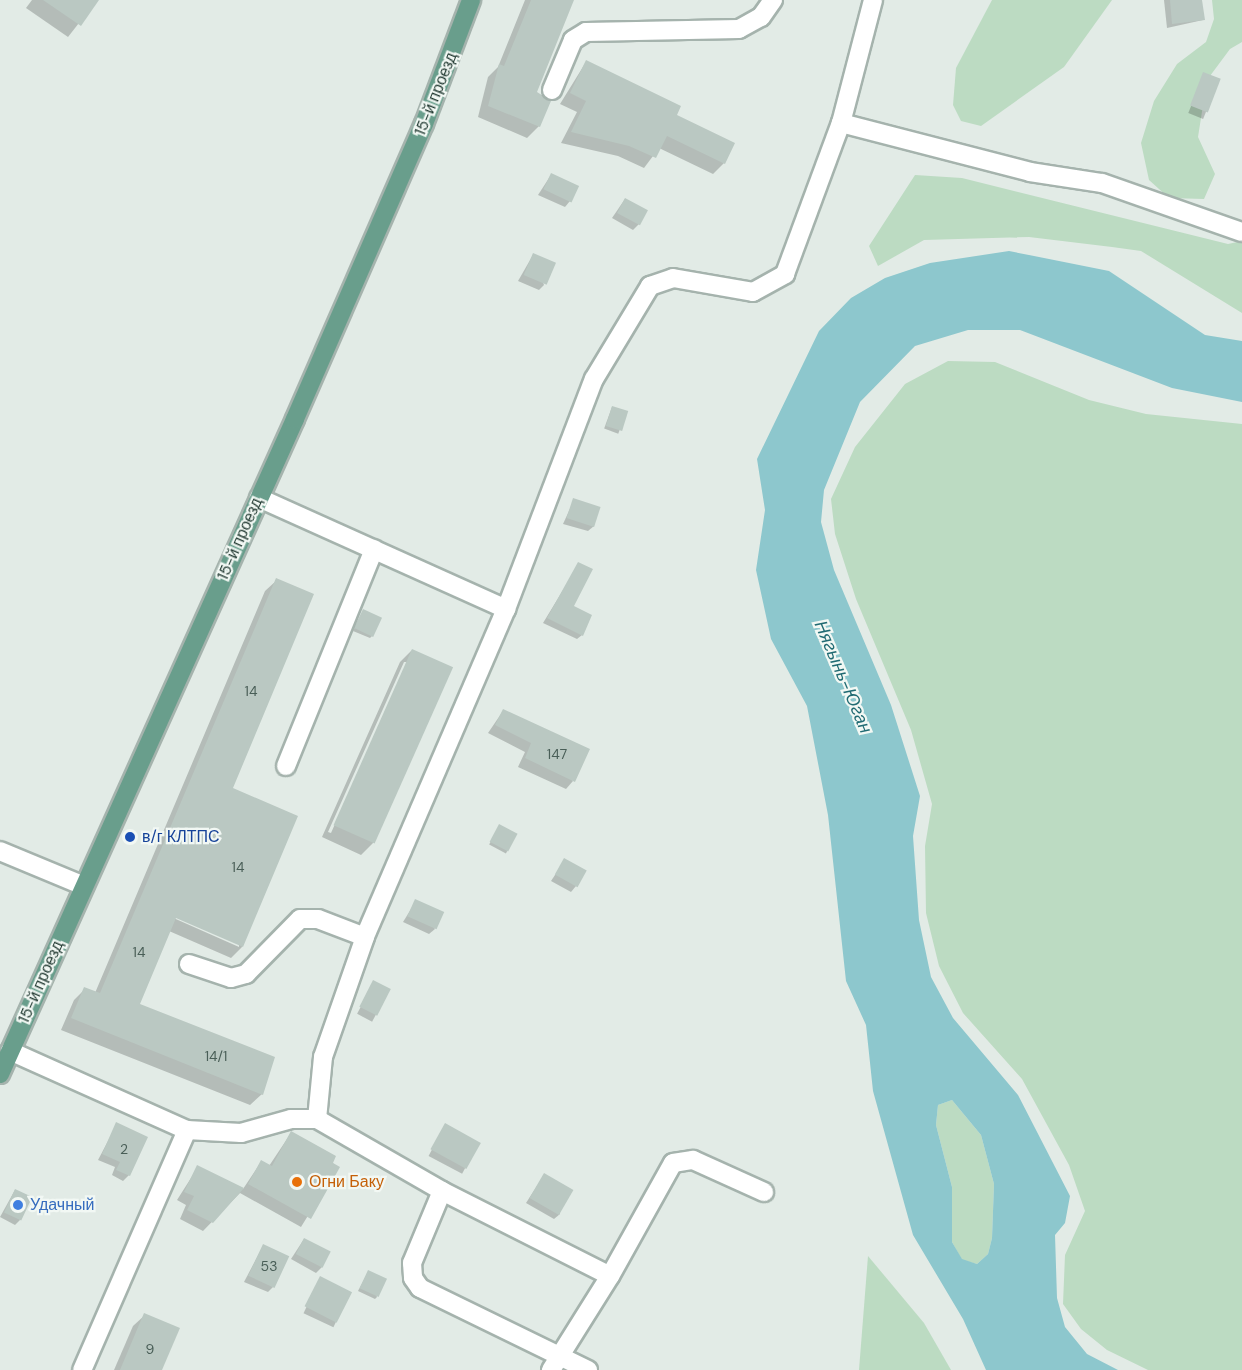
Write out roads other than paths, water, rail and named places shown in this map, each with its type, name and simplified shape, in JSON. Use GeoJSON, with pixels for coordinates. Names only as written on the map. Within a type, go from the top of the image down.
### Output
{"type":"FeatureCollection","features":[{"type":"Feature","properties":{"kind":"main road","name":"15-й проезд"},"geometry":{"type":"LineString","coordinates":[[4,1060],[424,124],[471,0]]}},
{"type":"Feature","properties":{"kind":"lane"},"geometry":{"type":"LineString","coordinates":[[552,90],[573,40],[586,32],[739,29],[761,17],[773,0]]}},
{"type":"Feature","properties":{"kind":"lane"},"geometry":{"type":"LineString","coordinates":[[317,1119],[323,1057],[365,937],[506,609],[594,379],[650,286],[673,278],[753,292],[785,274],[841,123],[873,0]]}},
{"type":"Feature","properties":{"kind":"lane"},"geometry":{"type":"LineString","coordinates":[[841,123],[1030,172],[1102,183],[1242,232]]}},
{"type":"Feature","properties":{"kind":"lane"},"geometry":{"type":"LineString","coordinates":[[258,498],[506,609]]}},
{"type":"Feature","properties":{"kind":"lane"},"geometry":{"type":"LineString","coordinates":[[286,766],[374,549]]}},
{"type":"Feature","properties":{"kind":"lane"},"geometry":{"type":"LineString","coordinates":[[0,851],[84,886]]}},
{"type":"Feature","properties":{"kind":"lane"},"geometry":{"type":"LineString","coordinates":[[189,964],[231,978],[246,974],[300,919],[318,919],[365,937]]}},
{"type":"Feature","properties":{"kind":"lane"},"geometry":{"type":"LineString","coordinates":[[4,1060],[187,1130],[242,1133],[291,1119],[317,1119],[442,1191],[610,1276]]}},
{"type":"Feature","properties":{"kind":"lane"},"geometry":{"type":"LineString","coordinates":[[82,1370],[187,1130]]}},
{"type":"Feature","properties":{"kind":"lane"},"geometry":{"type":"LineString","coordinates":[[555,1363],[610,1276],[673,1163],[693,1160],[764,1192]]}},
{"type":"Feature","properties":{"kind":"lane"},"geometry":{"type":"LineString","coordinates":[[442,1191],[412,1263],[413,1278],[420,1288],[555,1363],[588,1370]]}},
{"type":"Feature","properties":{"kind":"water","name":"Нягынь-Юган"},"geometry":{"type":"Polygon","coordinates":[[[1009,251],[1109,271],[1205,335],[1242,341],[1242,402],[1172,388],[1020,330],[968,330],[915,346],[860,402],[824,490],[821,522],[834,570],[891,705],[920,796],[913,836],[919,920],[931,977],[953,1018],[1018,1095],[1070,1196],[1065,1223],[1055,1235],[1057,1298],[1065,1327],[1087,1354],[1118,1370],[986,1370],[963,1319],[913,1235],[873,1091],[866,1025],[846,981],[828,815],[807,706],[771,639],[756,570],[765,510],[757,459],[819,331],[851,298],[885,278],[930,263],[1009,251]],[[952,1100],[938,1105],[936,1125],[952,1187],[952,1242],[962,1259],[977,1264],[988,1254],[992,1238],[994,1184],[981,1135],[952,1100]]]}},
{"type":"Feature","properties":{"kind":"place","name":"в/г КЛТПС"},"geometry":{"type":"Point","coordinates":[130,837]}},
{"type":"Feature","properties":{"kind":"place","name":"Огни Баку"},"geometry":{"type":"Point","coordinates":[297,1182]}},
{"type":"Feature","properties":{"kind":"place","name":"Удачный"},"geometry":{"type":"Point","coordinates":[18,1205]}}]}
